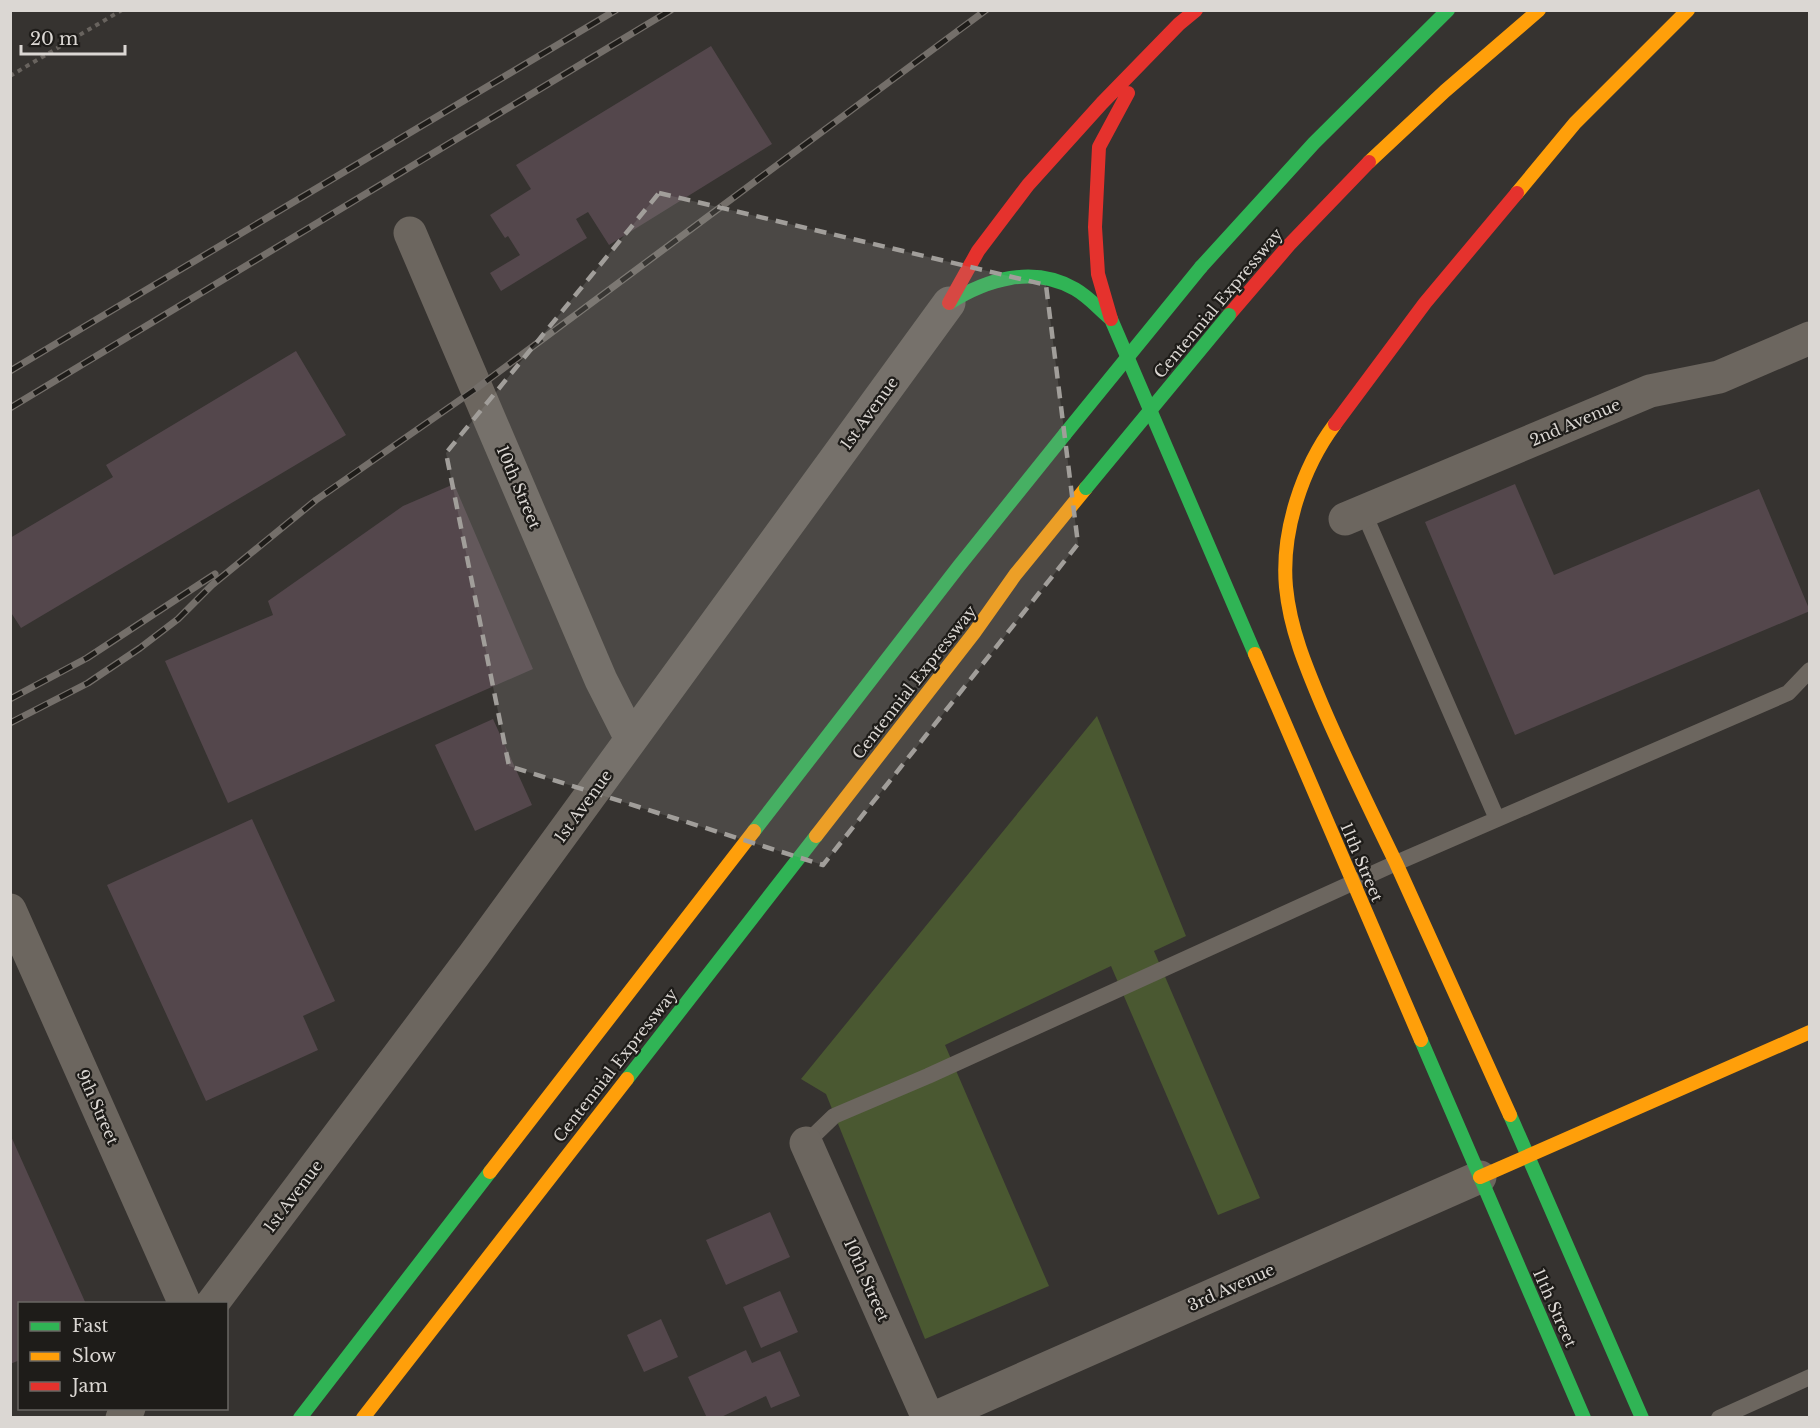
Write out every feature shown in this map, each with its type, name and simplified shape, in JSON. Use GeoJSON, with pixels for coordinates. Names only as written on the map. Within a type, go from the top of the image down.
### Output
{"type":"FeatureCollection","features":[{"type":"Feature","properties":{"kind":"main road"},"geometry":{"type":"LineString","coordinates":[[949,303],[983,244],[1032,180],[1179,24],[1196,10]]}},
{"type":"Feature","properties":{"kind":"main road","name":"Centennial Expressway"},"geometry":{"type":"LineString","coordinates":[[300,1418],[951,575],[1201,267],[1314,143],[1448,10]]}},
{"type":"Feature","properties":{"kind":"main road","name":"Centennial Expressway"},"geometry":{"type":"LineString","coordinates":[[363,1418],[974,633],[1015,575],[1228,315],[1297,235],[1384,147],[1476,61],[1539,10]]}},
{"type":"Feature","properties":{"kind":"main road","name":"11th Street"},"geometry":{"type":"LineString","coordinates":[[1641,1418],[1528,1155],[1396,863],[1338,742],[1304,660],[1292,625],[1286,586],[1287,547],[1295,506],[1311,464],[1330,430],[1425,303],[1575,123],[1688,10]]}},
{"type":"Feature","properties":{"kind":"main road","name":"11th Street"},"geometry":{"type":"LineString","coordinates":[[1145,60],[1099,147],[1095,227],[1098,274],[1111,319],[1584,1418]]}},
{"type":"Feature","properties":{"kind":"main road"},"geometry":{"type":"LineString","coordinates":[[949,303],[980,285],[998,279],[1025,277],[1049,280],[1072,287],[1111,319]]}},
{"type":"Feature","properties":{"kind":"main road","name":"3rd Avenue"},"geometry":{"type":"LineString","coordinates":[[1480,1177],[1809,1032]]}},
{"type":"Feature","properties":{"kind":"street","name":"10th Street"},"geometry":{"type":"LineString","coordinates":[[410,233],[601,680],[632,739]]}},
{"type":"Feature","properties":{"kind":"street","name":"1st Avenue"},"geometry":{"type":"LineString","coordinates":[[214,1302],[474,956],[949,303]]}},
{"type":"Feature","properties":{"kind":"street","name":"2nd Avenue"},"geometry":{"type":"LineString","coordinates":[[1354,515],[1650,391],[1719,377],[1809,338]]}},
{"type":"Feature","properties":{"kind":"street","name":"9th Street"},"geometry":{"type":"LineString","coordinates":[[10,910],[184,1302]]}},
{"type":"Feature","properties":{"kind":"street","name":"10th Street"},"geometry":{"type":"LineString","coordinates":[[806,1143],[928,1418]]}},
{"type":"Feature","properties":{"kind":"street","name":"3rd Avenue"},"geometry":{"type":"LineString","coordinates":[[934,1418],[1480,1177]]}},
{"type":"Feature","properties":{"kind":"lane"},"geometry":{"type":"LineString","coordinates":[[1354,515],[1497,819]]}},
{"type":"Feature","properties":{"kind":"lane"},"geometry":{"type":"LineString","coordinates":[[806,1143],[834,1116],[1396,863],[1788,693],[1809,670]]}},
{"type":"Feature","properties":{"kind":"lane"},"geometry":{"type":"LineString","coordinates":[[1719,1418],[1809,1377]]}},
{"type":"Feature","properties":{"kind":"path"},"geometry":{"type":"LineString","coordinates":[[10,76],[122,10]]}},
{"type":"Feature","properties":{"kind":"highlighted area"},"geometry":{"type":"Polygon","coordinates":[[[659,193],[1046,285],[1078,544],[823,865],[509,766],[446,453],[659,193]]]}},
{"type":"Feature","properties":{"kind":"green space"},"geometry":{"type":"Polygon","coordinates":[[[1097,716],[1186,936],[1154,951],[1260,1198],[1218,1215],[1111,966],[945,1045],[1049,1286],[925,1339],[826,1094],[801,1079],[1097,716]]]}},
{"type":"Feature","properties":{"kind":"building"},"geometry":{"type":"Polygon","coordinates":[[[711,46],[772,144],[609,245],[588,212],[576,219],[587,238],[501,291],[490,273],[520,255],[490,215],[531,189],[516,165],[711,46]]]}},
{"type":"Feature","properties":{"kind":"building"},"geometry":{"type":"Polygon","coordinates":[[[296,351],[346,435],[21,628],[10,611],[10,538],[113,477],[106,465],[296,351]]]}},
{"type":"Feature","properties":{"kind":"building"},"geometry":{"type":"Polygon","coordinates":[[[454,484],[533,669],[228,803],[165,661],[273,615],[268,601],[403,506],[454,484]]]}},
{"type":"Feature","properties":{"kind":"building"},"geometry":{"type":"Polygon","coordinates":[[[1515,484],[1554,575],[1759,489],[1810,611],[1515,735],[1425,522],[1515,484]]]}},
{"type":"Feature","properties":{"kind":"building"},"geometry":{"type":"Polygon","coordinates":[[[493,719],[532,805],[475,831],[435,745],[493,719]]]}},
{"type":"Feature","properties":{"kind":"building"},"geometry":{"type":"Polygon","coordinates":[[[252,819],[335,1001],[303,1016],[318,1050],[206,1101],[107,885],[252,819]]]}},
{"type":"Feature","properties":{"kind":"building"},"geometry":{"type":"Polygon","coordinates":[[[10,1134],[85,1302],[18,1302],[18,1361],[10,1364],[10,1134]]]}},
{"type":"Feature","properties":{"kind":"building"},"geometry":{"type":"Polygon","coordinates":[[[770,1212],[790,1257],[726,1285],[706,1240],[770,1212]]]}},
{"type":"Feature","properties":{"kind":"building"},"geometry":{"type":"Polygon","coordinates":[[[780,1291],[798,1332],[761,1348],[743,1307],[780,1291]]]}},
{"type":"Feature","properties":{"kind":"building"},"geometry":{"type":"Polygon","coordinates":[[[661,1319],[678,1357],[644,1372],[627,1335],[661,1319]]]}},
{"type":"Feature","properties":{"kind":"building"},"geometry":{"type":"Polygon","coordinates":[[[746,1350],[752,1363],[780,1351],[800,1396],[771,1408],[766,1396],[719,1418],[707,1418],[688,1377],[746,1350]]]}},
{"type":"Feature","properties":{"kind":"railway"},"geometry":{"type":"LineString","coordinates":[[10,371],[616,10]]}},
{"type":"Feature","properties":{"kind":"railway"},"geometry":{"type":"LineString","coordinates":[[10,408],[671,10]]}},
{"type":"Feature","properties":{"kind":"railway"},"geometry":{"type":"LineString","coordinates":[[10,723],[88,683],[140,648],[178,619],[212,585],[316,500],[477,388],[986,10]]}},
{"type":"Feature","properties":{"kind":"railway"},"geometry":{"type":"LineString","coordinates":[[10,699],[87,658],[215,574]]}},
{"type":"Feature","properties":{"kind":"traffic: fast"},"geometry":{"type":"LineString","coordinates":[[1201,267],[1314,143],[1448,10]]}},
{"type":"Feature","properties":{"kind":"traffic: fast"},"geometry":{"type":"LineString","coordinates":[[1065,434],[1201,267]]}},
{"type":"Feature","properties":{"kind":"traffic: fast"},"geometry":{"type":"LineString","coordinates":[[949,303],[979,287],[994,282],[1010,278],[1043,278],[1075,289],[1111,319],[1255,654]]}},
{"type":"Feature","properties":{"kind":"traffic: fast"},"geometry":{"type":"LineString","coordinates":[[1086,488],[1229,315]]}},
{"type":"Feature","properties":{"kind":"traffic: fast"},"geometry":{"type":"LineString","coordinates":[[754,831],[959,566],[1065,434]]}},
{"type":"Feature","properties":{"kind":"traffic: fast"},"geometry":{"type":"LineString","coordinates":[[627,1079],[816,836]]}},
{"type":"Feature","properties":{"kind":"traffic: fast"},"geometry":{"type":"LineString","coordinates":[[1421,1040],[1584,1418]]}},
{"type":"Feature","properties":{"kind":"traffic: fast"},"geometry":{"type":"LineString","coordinates":[[1510,1115],[1642,1418]]}},
{"type":"Feature","properties":{"kind":"traffic: fast"},"geometry":{"type":"LineString","coordinates":[[300,1418],[490,1172]]}},
{"type":"Feature","properties":{"kind":"traffic: slow"},"geometry":{"type":"LineString","coordinates":[[1369,162],[1445,91],[1539,10]]}},
{"type":"Feature","properties":{"kind":"traffic: slow"},"geometry":{"type":"LineString","coordinates":[[1517,193],[1575,123],[1688,10]]}},
{"type":"Feature","properties":{"kind":"traffic: slow"},"geometry":{"type":"LineString","coordinates":[[1335,424],[1313,460],[1296,501],[1285,566],[1288,603],[1300,648],[1316,691],[1396,863]]}},
{"type":"Feature","properties":{"kind":"traffic: slow"},"geometry":{"type":"LineString","coordinates":[[816,836],[974,633],[1015,575],[1086,488]]}},
{"type":"Feature","properties":{"kind":"traffic: slow"},"geometry":{"type":"LineString","coordinates":[[1255,654],[1421,1040]]}},
{"type":"Feature","properties":{"kind":"traffic: slow"},"geometry":{"type":"LineString","coordinates":[[490,1172],[754,831]]}},
{"type":"Feature","properties":{"kind":"traffic: slow"},"geometry":{"type":"LineString","coordinates":[[1396,863],[1510,1115]]}},
{"type":"Feature","properties":{"kind":"traffic: slow"},"geometry":{"type":"LineString","coordinates":[[1480,1177],[1810,1032]]}},
{"type":"Feature","properties":{"kind":"traffic: slow"},"geometry":{"type":"LineString","coordinates":[[363,1418],[627,1079]]}},
{"type":"Feature","properties":{"kind":"traffic: jam"},"geometry":{"type":"LineString","coordinates":[[949,303],[978,251],[1028,185],[1102,103],[1179,24],[1196,10]]}},
{"type":"Feature","properties":{"kind":"traffic: jam"},"geometry":{"type":"LineString","coordinates":[[1111,319],[1098,274],[1095,227],[1099,147],[1128,93]]}},
{"type":"Feature","properties":{"kind":"traffic: jam"},"geometry":{"type":"LineString","coordinates":[[1229,315],[1289,245],[1369,162]]}},
{"type":"Feature","properties":{"kind":"traffic: jam"},"geometry":{"type":"LineString","coordinates":[[1335,424],[1425,303],[1517,193]]}}]}
